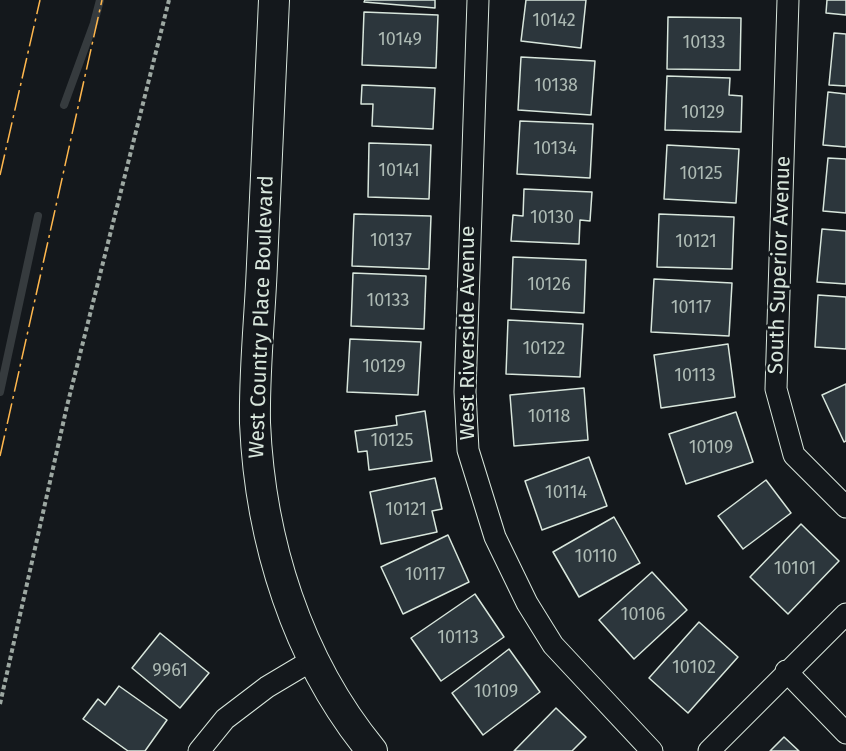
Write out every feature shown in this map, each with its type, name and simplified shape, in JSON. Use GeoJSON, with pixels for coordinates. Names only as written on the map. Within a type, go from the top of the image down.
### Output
{"type":"FeatureCollection","features":[{"type":"Feature","properties":{"kind":"street","name":"West Country Place Boulevard"},"geometry":{"type":"LineString","coordinates":[[274,0],[256,411],[261,495],[274,558],[291,609],[314,659],[344,713],[372,751]]}},
{"type":"Feature","properties":{"kind":"street","name":"West Riverside Avenue"},"geometry":{"type":"LineString","coordinates":[[478,0],[465,392],[468,450],[495,537],[527,603],[547,636],[652,751]]}},
{"type":"Feature","properties":{"kind":"street","name":"South Superior Avenue"},"geometry":{"type":"LineString","coordinates":[[788,0],[776,388],[794,455],[846,507]]}},
{"type":"Feature","properties":{"kind":"street"},"geometry":{"type":"LineString","coordinates":[[709,751],[786,671],[846,614]]}},
{"type":"Feature","properties":{"kind":"street"},"geometry":{"type":"LineString","coordinates":[[199,751],[225,719],[267,687],[314,659]]}},
{"type":"Feature","properties":{"kind":"street"},"geometry":{"type":"LineString","coordinates":[[786,671],[846,733]]}},
{"type":"Feature","properties":{"kind":"path"},"geometry":{"type":"LineString","coordinates":[[0,704],[84,339],[169,0]]}},
{"type":"Feature","properties":{"kind":"building"},"geometry":{"type":"Polygon","coordinates":[[[365,0],[435,0],[435,8],[364,2],[365,0]]]}},
{"type":"Feature","properties":{"kind":"building"},"geometry":{"type":"Polygon","coordinates":[[[526,0],[586,0],[581,48],[521,41],[526,0]]]}},
{"type":"Feature","properties":{"kind":"building"},"geometry":{"type":"Polygon","coordinates":[[[827,0],[846,0],[846,15],[826,13],[827,0]]]}},
{"type":"Feature","properties":{"kind":"building"},"geometry":{"type":"Polygon","coordinates":[[[364,12],[438,15],[436,68],[362,65],[364,12]]]}},
{"type":"Feature","properties":{"kind":"building"},"geometry":{"type":"Polygon","coordinates":[[[668,17],[741,18],[740,70],[667,69],[668,17]]]}},
{"type":"Feature","properties":{"kind":"building"},"geometry":{"type":"Polygon","coordinates":[[[834,33],[846,34],[846,86],[829,85],[834,33]]]}},
{"type":"Feature","properties":{"kind":"building"},"geometry":{"type":"Polygon","coordinates":[[[521,57],[595,61],[591,115],[518,110],[521,57]]]}},
{"type":"Feature","properties":{"kind":"building"},"geometry":{"type":"Polygon","coordinates":[[[667,76],[730,78],[729,95],[742,96],[741,132],[665,130],[667,76]]]}},
{"type":"Feature","properties":{"kind":"building"},"geometry":{"type":"Polygon","coordinates":[[[362,85],[435,88],[433,129],[372,126],[373,104],[361,104],[362,85]]]}},
{"type":"Feature","properties":{"kind":"building"},"geometry":{"type":"Polygon","coordinates":[[[828,92],[846,94],[846,147],[823,145],[828,92]]]}},
{"type":"Feature","properties":{"kind":"building"},"geometry":{"type":"Polygon","coordinates":[[[520,121],[593,124],[590,178],[517,174],[520,121]]]}},
{"type":"Feature","properties":{"kind":"building"},"geometry":{"type":"Polygon","coordinates":[[[369,143],[431,145],[429,199],[368,197],[369,143]]]}},
{"type":"Feature","properties":{"kind":"building"},"geometry":{"type":"Polygon","coordinates":[[[667,145],[739,149],[736,203],[664,199],[667,145]]]}},
{"type":"Feature","properties":{"kind":"building"},"geometry":{"type":"Polygon","coordinates":[[[828,158],[846,159],[846,213],[823,211],[828,158]]]}},
{"type":"Feature","properties":{"kind":"building"},"geometry":{"type":"Polygon","coordinates":[[[524,189],[592,192],[590,221],[580,220],[579,244],[511,241],[513,215],[523,216],[524,189]]]}},
{"type":"Feature","properties":{"kind":"building"},"geometry":{"type":"Polygon","coordinates":[[[354,214],[431,216],[429,269],[352,266],[354,214]]]}},
{"type":"Feature","properties":{"kind":"building"},"geometry":{"type":"Polygon","coordinates":[[[659,214],[734,217],[732,269],[657,267],[659,214]]]}},
{"type":"Feature","properties":{"kind":"building"},"geometry":{"type":"Polygon","coordinates":[[[822,229],[846,231],[846,284],[817,282],[822,229]]]}},
{"type":"Feature","properties":{"kind":"building"},"geometry":{"type":"Polygon","coordinates":[[[513,257],[586,260],[584,313],[511,309],[513,257]]]}},
{"type":"Feature","properties":{"kind":"building"},"geometry":{"type":"Polygon","coordinates":[[[353,273],[426,276],[424,329],[351,326],[353,273]]]}},
{"type":"Feature","properties":{"kind":"building"},"geometry":{"type":"Polygon","coordinates":[[[654,279],[732,283],[729,336],[651,332],[654,279]]]}},
{"type":"Feature","properties":{"kind":"building"},"geometry":{"type":"Polygon","coordinates":[[[818,295],[846,297],[846,349],[815,347],[818,295]]]}},
{"type":"Feature","properties":{"kind":"building"},"geometry":{"type":"Polygon","coordinates":[[[508,320],[583,324],[580,377],[506,374],[508,320]]]}},
{"type":"Feature","properties":{"kind":"building"},"geometry":{"type":"Polygon","coordinates":[[[350,339],[421,342],[418,395],[347,392],[350,339]]]}},
{"type":"Feature","properties":{"kind":"building"},"geometry":{"type":"Polygon","coordinates":[[[728,344],[735,397],[661,408],[654,355],[728,344]]]}},
{"type":"Feature","properties":{"kind":"building"},"geometry":{"type":"Polygon","coordinates":[[[846,384],[846,441],[844,442],[822,395],[846,384]]]}},
{"type":"Feature","properties":{"kind":"building"},"geometry":{"type":"Polygon","coordinates":[[[584,388],[588,440],[514,446],[510,395],[584,388]]]}},
{"type":"Feature","properties":{"kind":"building"},"geometry":{"type":"Polygon","coordinates":[[[425,411],[432,461],[369,470],[367,451],[358,452],[355,431],[397,425],[396,416],[425,411]]]}},
{"type":"Feature","properties":{"kind":"building"},"geometry":{"type":"Polygon","coordinates":[[[736,412],[753,462],[686,484],[669,434],[736,412]]]}},
{"type":"Feature","properties":{"kind":"building"},"geometry":{"type":"Polygon","coordinates":[[[589,457],[607,506],[542,530],[525,481],[589,457]]]}},
{"type":"Feature","properties":{"kind":"building"},"geometry":{"type":"Polygon","coordinates":[[[435,478],[442,509],[432,511],[437,532],[381,544],[370,492],[435,478]]]}},
{"type":"Feature","properties":{"kind":"building"},"geometry":{"type":"Polygon","coordinates":[[[766,480],[791,513],[743,549],[718,516],[766,480]]]}},
{"type":"Feature","properties":{"kind":"building"},"geometry":{"type":"Polygon","coordinates":[[[614,517],[640,563],[579,597],[553,552],[614,517]]]}},
{"type":"Feature","properties":{"kind":"building"},"geometry":{"type":"Polygon","coordinates":[[[801,524],[839,561],[788,614],[750,577],[801,524]]]}},
{"type":"Feature","properties":{"kind":"building"},"geometry":{"type":"Polygon","coordinates":[[[448,535],[469,582],[403,614],[381,567],[448,535]]]}},
{"type":"Feature","properties":{"kind":"building"},"geometry":{"type":"Polygon","coordinates":[[[652,572],[687,610],[634,659],[599,620],[652,572]]]}},
{"type":"Feature","properties":{"kind":"building"},"geometry":{"type":"Polygon","coordinates":[[[475,594],[504,637],[441,681],[411,638],[475,594]]]}},
{"type":"Feature","properties":{"kind":"building"},"geometry":{"type":"Polygon","coordinates":[[[699,622],[738,657],[688,713],[649,678],[699,622]]]}},
{"type":"Feature","properties":{"kind":"building"},"geometry":{"type":"Polygon","coordinates":[[[160,633],[209,673],[180,708],[132,668],[160,633]]]}},
{"type":"Feature","properties":{"kind":"building"},"geometry":{"type":"Polygon","coordinates":[[[509,649],[540,692],[483,735],[452,693],[509,649]]]}},
{"type":"Feature","properties":{"kind":"building"},"geometry":{"type":"Polygon","coordinates":[[[119,686],[167,720],[145,751],[128,751],[83,719],[98,699],[105,705],[119,686]]]}},
{"type":"Feature","properties":{"kind":"building"},"geometry":{"type":"Polygon","coordinates":[[[556,708],[586,737],[572,751],[514,751],[556,708]]]}},
{"type":"Feature","properties":{"kind":"building"},"geometry":{"type":"Polygon","coordinates":[[[784,737],[799,751],[770,751],[784,737]]]}},
{"type":"Feature","properties":{"kind":"waterway"},"geometry":{"type":"LineString","coordinates":[[64,105],[100,0]]}},
{"type":"Feature","properties":{"kind":"waterway"},"geometry":{"type":"LineString","coordinates":[[0,392],[38,216]]}},
{"type":"Feature","properties":{"kind":"power"},"geometry":{"type":"LineString","coordinates":[[0,175],[40,0]]}},
{"type":"Feature","properties":{"kind":"power"},"geometry":{"type":"LineString","coordinates":[[0,456],[102,0]]}}]}
